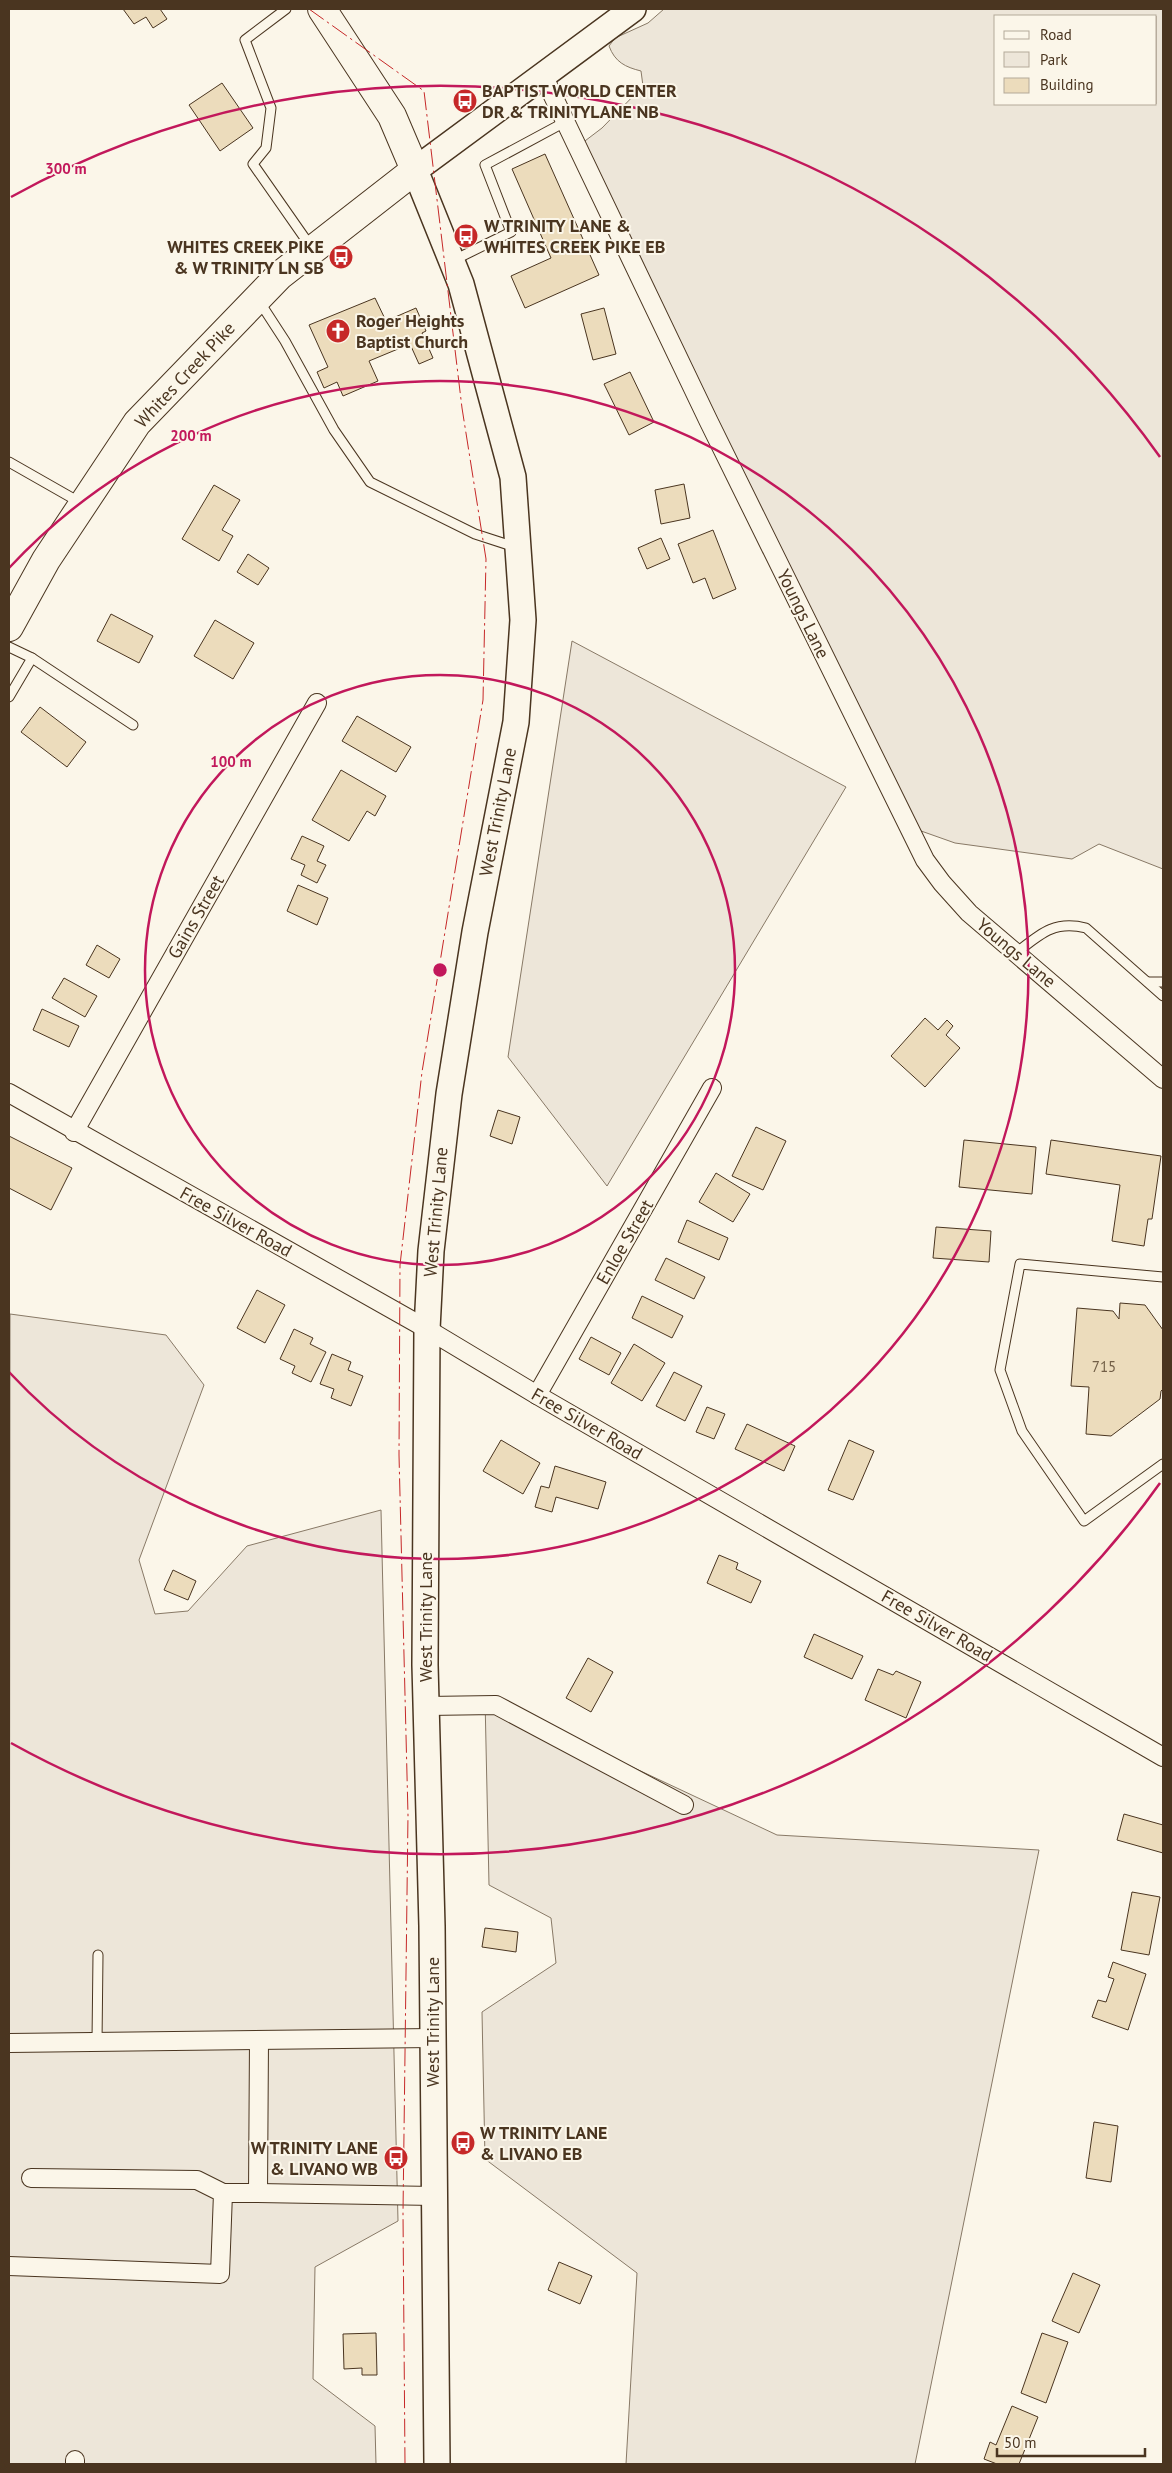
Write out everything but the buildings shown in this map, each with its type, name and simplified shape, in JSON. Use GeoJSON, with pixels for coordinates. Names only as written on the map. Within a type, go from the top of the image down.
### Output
{"type":"FeatureCollection","features":[{"type":"Feature","properties":{"kind":"main road","name":"West Trinity Lane"},"geometry":{"type":"LineString","coordinates":[[322,9],[392,116],[461,284],[513,477],[523,620],[516,722],[474,932],[449,1094],[432,1242],[428,1329],[426,1706],[433,2038],[437,2464]]}},
{"type":"Feature","properties":{"kind":"main road"},"geometry":{"type":"LineString","coordinates":[[415,170],[633,9]]}},
{"type":"Feature","properties":{"kind":"main road","name":"Whites Creek Pike"},"geometry":{"type":"LineString","coordinates":[[9,626],[46,560],[137,423],[279,276],[415,170]]}},
{"type":"Feature","properties":{"kind":"street","name":"Youngs Lane"},"geometry":{"type":"LineString","coordinates":[[543,75],[713,431],[925,860],[969,914],[1163,1077]]}},
{"type":"Feature","properties":{"kind":"street","name":"Gains Street"},"geometry":{"type":"LineString","coordinates":[[74,1132],[318,703]]}},
{"type":"Feature","properties":{"kind":"street","name":"Enloe Street"},"geometry":{"type":"LineString","coordinates":[[537,1396],[712,1088]]}},
{"type":"Feature","properties":{"kind":"street","name":"Free Silver Road"},"geometry":{"type":"LineString","coordinates":[[9,1093],[74,1132],[428,1329],[537,1396],[1163,1757]]}},
{"type":"Feature","properties":{"kind":"street"},"geometry":{"type":"LineString","coordinates":[[426,1706],[460,1704],[496,1705],[684,1805]]}},
{"type":"Feature","properties":{"kind":"street"},"geometry":{"type":"LineString","coordinates":[[9,2044],[433,2038]]}},
{"type":"Feature","properties":{"kind":"street"},"geometry":{"type":"LineString","coordinates":[[258,2193],[259,2040]]}},
{"type":"Feature","properties":{"kind":"street"},"geometry":{"type":"LineString","coordinates":[[31,2178],[197,2180],[223,2193],[434,2196]]}},
{"type":"Feature","properties":{"kind":"street"},"geometry":{"type":"LineString","coordinates":[[9,2266],[220,2274],[223,2193]]}},
{"type":"Feature","properties":{"kind":"lane"},"geometry":{"type":"LineString","coordinates":[[286,9],[245,40],[271,108],[266,148],[253,164],[312,250]]}},
{"type":"Feature","properties":{"kind":"lane"},"geometry":{"type":"LineString","coordinates":[[452,261],[511,232],[485,166],[565,122]]}},
{"type":"Feature","properties":{"kind":"lane"},"geometry":{"type":"LineString","coordinates":[[257,298],[285,342],[334,430],[370,482],[475,534],[518,548]]}},
{"type":"Feature","properties":{"kind":"lane"},"geometry":{"type":"LineString","coordinates":[[9,462],[83,505]]}},
{"type":"Feature","properties":{"kind":"lane"},"geometry":{"type":"LineString","coordinates":[[9,647],[32,658],[133,725]]}},
{"type":"Feature","properties":{"kind":"lane"},"geometry":{"type":"LineString","coordinates":[[9,697],[32,658]]}},
{"type":"Feature","properties":{"kind":"lane"},"geometry":{"type":"LineString","coordinates":[[1016,953],[1041,933],[1056,926],[1073,925],[1086,928],[1163,996]]}},
{"type":"Feature","properties":{"kind":"lane"},"geometry":{"type":"LineString","coordinates":[[1148,982],[1163,982]]}},
{"type":"Feature","properties":{"kind":"lane"},"geometry":{"type":"LineString","coordinates":[[1163,1277],[1020,1264],[1000,1370],[1022,1431],[1084,1521],[1163,1464]]}},
{"type":"Feature","properties":{"kind":"lane"},"geometry":{"type":"LineString","coordinates":[[97,2042],[98,1955]]}},
{"type":"Feature","properties":{"kind":"green space"},"geometry":{"type":"Polygon","coordinates":[[[664,9],[1163,9],[1163,869],[1099,844],[1072,859],[955,843],[907,826],[577,147],[602,128],[643,86],[641,71],[621,63],[611,52],[609,46],[615,38],[648,23],[664,9]]]}},
{"type":"Feature","properties":{"kind":"green space"},"geometry":{"type":"Polygon","coordinates":[[[572,641],[846,787],[607,1186],[508,1057],[572,641]]]}},
{"type":"Feature","properties":{"kind":"green space"},"geometry":{"type":"Polygon","coordinates":[[[10,1314],[166,1335],[204,1385],[139,1560],[155,1614],[188,1611],[247,1546],[381,1510],[398,2221],[315,2267],[313,2379],[375,2426],[376,2464],[9,2464],[10,1314]]]}},
{"type":"Feature","properties":{"kind":"green space"},"geometry":{"type":"Polygon","coordinates":[[[485,1698],[777,1835],[1039,1850],[915,2464],[626,2464],[637,2273],[485,2159],[482,2012],[556,1963],[551,1918],[489,1885],[485,1698]]]}},
{"type":"Feature","properties":{"kind":"power"},"geometry":{"type":"LineString","coordinates":[[309,9],[424,91],[462,408],[486,559],[483,700],[422,1072],[400,1265],[399,1455],[408,1815],[403,2213],[405,2464]]}},
{"type":"Feature","properties":{"kind":"place","name":"BAPTIST WORLD CENTER DR & TRINITYLANE NB"},"geometry":{"type":"Point","coordinates":[465,101]}},
{"type":"Feature","properties":{"kind":"place","name":"W TRINITY LANE & WHITES CREEK PIKE EB"},"geometry":{"type":"Point","coordinates":[466,236]}},
{"type":"Feature","properties":{"kind":"place","name":"WHITES CREEK PIKE & W TRINITY LN SB"},"geometry":{"type":"Point","coordinates":[341,257]}},
{"type":"Feature","properties":{"kind":"place","name":"Roger Heights Baptist Church"},"geometry":{"type":"Point","coordinates":[338,331]}},
{"type":"Feature","properties":{"kind":"place","name":"W TRINITY LANE & LIVANO EB"},"geometry":{"type":"Point","coordinates":[463,2143]}},
{"type":"Feature","properties":{"kind":"place","name":"W TRINITY LANE & LIVANO WB"},"geometry":{"type":"Point","coordinates":[396,2158]}}]}
